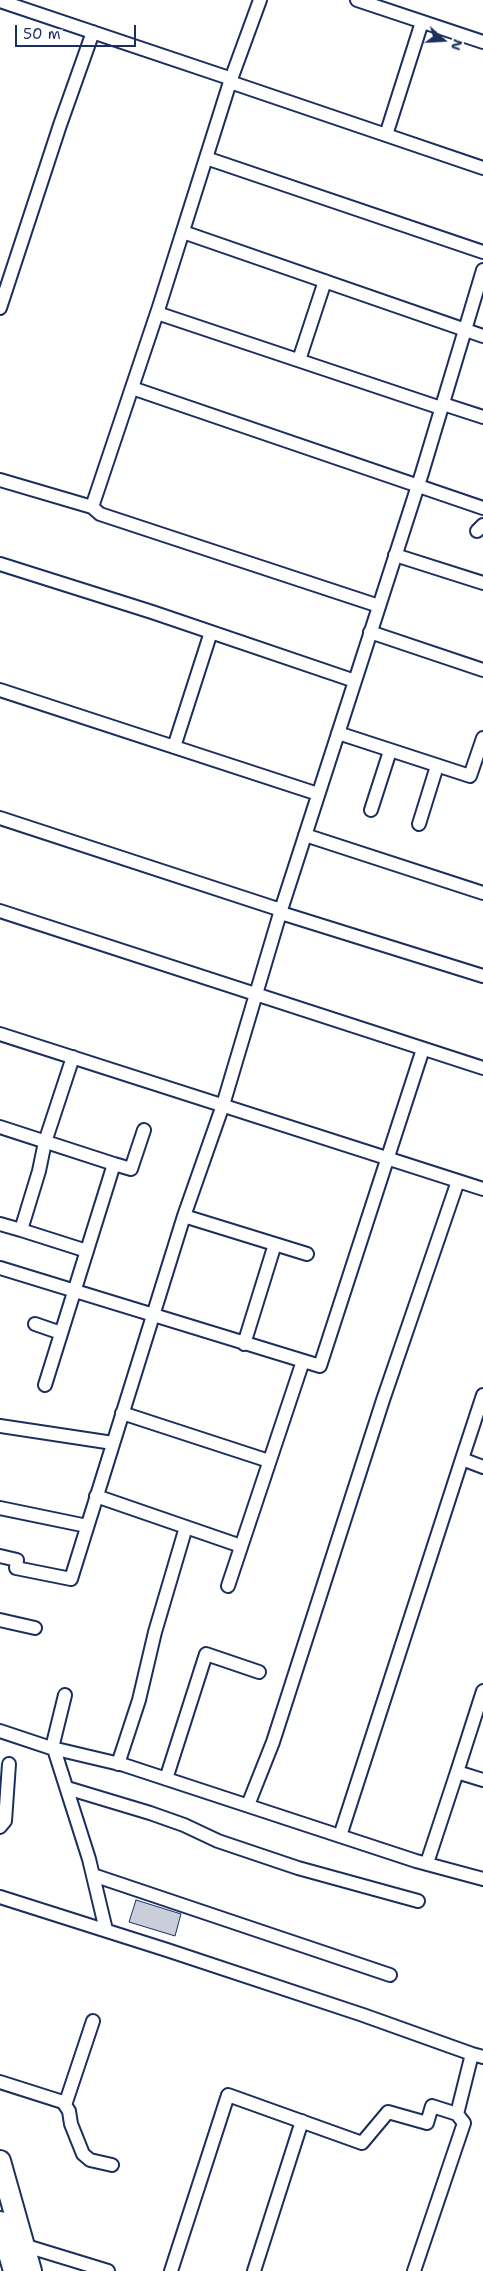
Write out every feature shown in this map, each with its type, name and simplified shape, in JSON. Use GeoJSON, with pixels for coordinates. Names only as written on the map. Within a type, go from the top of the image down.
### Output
{"type":"FeatureCollection","features":[{"type":"Feature","properties":{"kind":"main road"},"geometry":{"type":"LineString","coordinates":[[0,2161],[31,2271]]}},
{"type":"Feature","properties":{"kind":"main road"},"geometry":{"type":"LineString","coordinates":[[0,2222],[14,2271]]}},
{"type":"Feature","properties":{"kind":"street"},"geometry":{"type":"LineString","coordinates":[[92,507],[157,313],[231,81],[260,0]]}},
{"type":"Feature","properties":{"kind":"street"},"geometry":{"type":"LineString","coordinates":[[357,0],[483,42]]}},
{"type":"Feature","properties":{"kind":"street"},"geometry":{"type":"LineString","coordinates":[[0,1],[483,168]]}},
{"type":"Feature","properties":{"kind":"street"},"geometry":{"type":"LineString","coordinates":[[386,135],[422,22]]}},
{"type":"Feature","properties":{"kind":"street"},"geometry":{"type":"LineString","coordinates":[[0,308],[60,125],[93,32]]}},
{"type":"Feature","properties":{"kind":"street"},"geometry":{"type":"LineString","coordinates":[[206,158],[483,252]]}},
{"type":"Feature","properties":{"kind":"street"},"geometry":{"type":"LineString","coordinates":[[183,232],[483,336]]}},
{"type":"Feature","properties":{"kind":"street"},"geometry":{"type":"LineString","coordinates":[[0,1556],[17,1560],[16,1568],[71,1580],[184,1216],[222,1104],[305,835],[418,484],[483,270]]}},
{"type":"Feature","properties":{"kind":"street"},"geometry":{"type":"LineString","coordinates":[[299,360],[325,281]]}},
{"type":"Feature","properties":{"kind":"street"},"geometry":{"type":"LineString","coordinates":[[157,313],[442,406],[483,417]]}},
{"type":"Feature","properties":{"kind":"street"},"geometry":{"type":"LineString","coordinates":[[132,388],[418,484],[483,508]]}},
{"type":"Feature","properties":{"kind":"street"},"geometry":{"type":"LineString","coordinates":[[0,480],[92,507],[100,514],[379,606]]}},
{"type":"Feature","properties":{"kind":"street"},"geometry":{"type":"LineString","coordinates":[[395,555],[483,583]]}},
{"type":"Feature","properties":{"kind":"street"},"geometry":{"type":"LineString","coordinates":[[0,564],[211,632],[354,681]]}},
{"type":"Feature","properties":{"kind":"street"},"geometry":{"type":"LineString","coordinates":[[174,747],[211,632]]}},
{"type":"Feature","properties":{"kind":"street"},"geometry":{"type":"LineString","coordinates":[[370,632],[483,670]]}},
{"type":"Feature","properties":{"kind":"street"},"geometry":{"type":"LineString","coordinates":[[0,690],[318,794]]}},
{"type":"Feature","properties":{"kind":"street"},"geometry":{"type":"LineString","coordinates":[[338,733],[470,776],[483,738]]}},
{"type":"Feature","properties":{"kind":"street"},"geometry":{"type":"LineString","coordinates":[[371,810],[390,751]]}},
{"type":"Feature","properties":{"kind":"street"},"geometry":{"type":"LineString","coordinates":[[419,824],[438,766]]}},
{"type":"Feature","properties":{"kind":"street"},"geometry":{"type":"LineString","coordinates":[[0,818],[281,912],[483,976]]}},
{"type":"Feature","properties":{"kind":"street"},"geometry":{"type":"LineString","coordinates":[[305,835],[483,893]]}},
{"type":"Feature","properties":{"kind":"street"},"geometry":{"type":"LineString","coordinates":[[0,911],[256,996],[483,1068]]}},
{"type":"Feature","properties":{"kind":"street"},"geometry":{"type":"LineString","coordinates":[[0,1034],[483,1189]]}},
{"type":"Feature","properties":{"kind":"street"},"geometry":{"type":"LineString","coordinates":[[0,1268],[320,1366],[423,1049]]}},
{"type":"Feature","properties":{"kind":"street"},"geometry":{"type":"LineString","coordinates":[[21,1230],[39,1172],[45,1142],[73,1057]]}},
{"type":"Feature","properties":{"kind":"street"},"geometry":{"type":"LineString","coordinates":[[0,1127],[131,1169],[144,1130]]}},
{"type":"Feature","properties":{"kind":"street"},"geometry":{"type":"LineString","coordinates":[[45,1386],[114,1164]]}},
{"type":"Feature","properties":{"kind":"street"},"geometry":{"type":"LineString","coordinates":[[248,1805],[273,1742],[386,1391],[458,1181]]}},
{"type":"Feature","properties":{"kind":"street"},"geometry":{"type":"LineString","coordinates":[[184,1216],[307,1254]]}},
{"type":"Feature","properties":{"kind":"street"},"geometry":{"type":"LineString","coordinates":[[0,1224],[87,1251]]}},
{"type":"Feature","properties":{"kind":"street"},"geometry":{"type":"LineString","coordinates":[[244,1344],[275,1244]]}},
{"type":"Feature","properties":{"kind":"street"},"geometry":{"type":"LineString","coordinates":[[35,1324],[61,1333]]}},
{"type":"Feature","properties":{"kind":"street"},"geometry":{"type":"LineString","coordinates":[[228,1586],[303,1361]]}},
{"type":"Feature","properties":{"kind":"street"},"geometry":{"type":"LineString","coordinates":[[340,1836],[483,1395]]}},
{"type":"Feature","properties":{"kind":"street"},"geometry":{"type":"LineString","coordinates":[[122,1413],[269,1461]]}},
{"type":"Feature","properties":{"kind":"street"},"geometry":{"type":"LineString","coordinates":[[0,1426],[113,1444]]}},
{"type":"Feature","properties":{"kind":"street"},"geometry":{"type":"LineString","coordinates":[[462,1459],[483,1467]]}},
{"type":"Feature","properties":{"kind":"street"},"geometry":{"type":"LineString","coordinates":[[96,1496],[241,1546]]}},
{"type":"Feature","properties":{"kind":"street"},"geometry":{"type":"LineString","coordinates":[[0,1508],[87,1526]]}},
{"type":"Feature","properties":{"kind":"street"},"geometry":{"type":"LineString","coordinates":[[118,1764],[139,1700],[155,1632],[186,1527]]}},
{"type":"Feature","properties":{"kind":"street"},"geometry":{"type":"LineString","coordinates":[[0,1620],[35,1628]]}},
{"type":"Feature","properties":{"kind":"street"},"geometry":{"type":"LineString","coordinates":[[166,1779],[206,1654],[259,1672]]}},
{"type":"Feature","properties":{"kind":"street"},"geometry":{"type":"LineString","coordinates":[[427,1864],[480,1712],[483,1691]]}},
{"type":"Feature","properties":{"kind":"street"},"geometry":{"type":"LineString","coordinates":[[65,1695],[52,1748],[54,1749],[67,1788],[93,1875],[106,1930]]}},
{"type":"Feature","properties":{"kind":"street"},"geometry":{"type":"LineString","coordinates":[[0,1731],[52,1748],[118,1764],[427,1864],[483,1879]]}},
{"type":"Feature","properties":{"kind":"street"},"geometry":{"type":"LineString","coordinates":[[0,1828],[5,1821],[8,1764]]}},
{"type":"Feature","properties":{"kind":"street"},"geometry":{"type":"LineString","coordinates":[[458,1772],[483,1780]]}},
{"type":"Feature","properties":{"kind":"street"},"geometry":{"type":"LineString","coordinates":[[67,1788],[150,1813],[184,1825],[218,1842],[289,1865],[418,1901]]}},
{"type":"Feature","properties":{"kind":"street"},"geometry":{"type":"LineString","coordinates":[[93,1875],[390,1976]]}},
{"type":"Feature","properties":{"kind":"street"},"geometry":{"type":"LineString","coordinates":[[0,1897],[363,2015],[477,2056],[457,2114]]}},
{"type":"Feature","properties":{"kind":"street"},"geometry":{"type":"LineString","coordinates":[[65,2105],[93,2021]]}},
{"type":"Feature","properties":{"kind":"street"},"geometry":{"type":"LineString","coordinates":[[0,2082],[63,2102],[69,2110],[71,2124],[83,2154],[90,2160],[112,2165]]}},
{"type":"Feature","properties":{"kind":"street"},"geometry":{"type":"LineString","coordinates":[[171,2271],[228,2095],[362,2143],[388,2112],[427,2122],[432,2106],[457,2114],[464,2123],[414,2271]]}},
{"type":"Feature","properties":{"kind":"street"},"geometry":{"type":"LineString","coordinates":[[254,2271],[302,2121]]}},
{"type":"Feature","properties":{"kind":"street"},"geometry":{"type":"LineString","coordinates":[[23,2245],[108,2271]]}},
{"type":"Feature","properties":{"kind":"building"},"geometry":{"type":"Polygon","coordinates":[[[136,1900],[181,1914],[175,1936],[129,1922],[136,1900]]]}}]}
